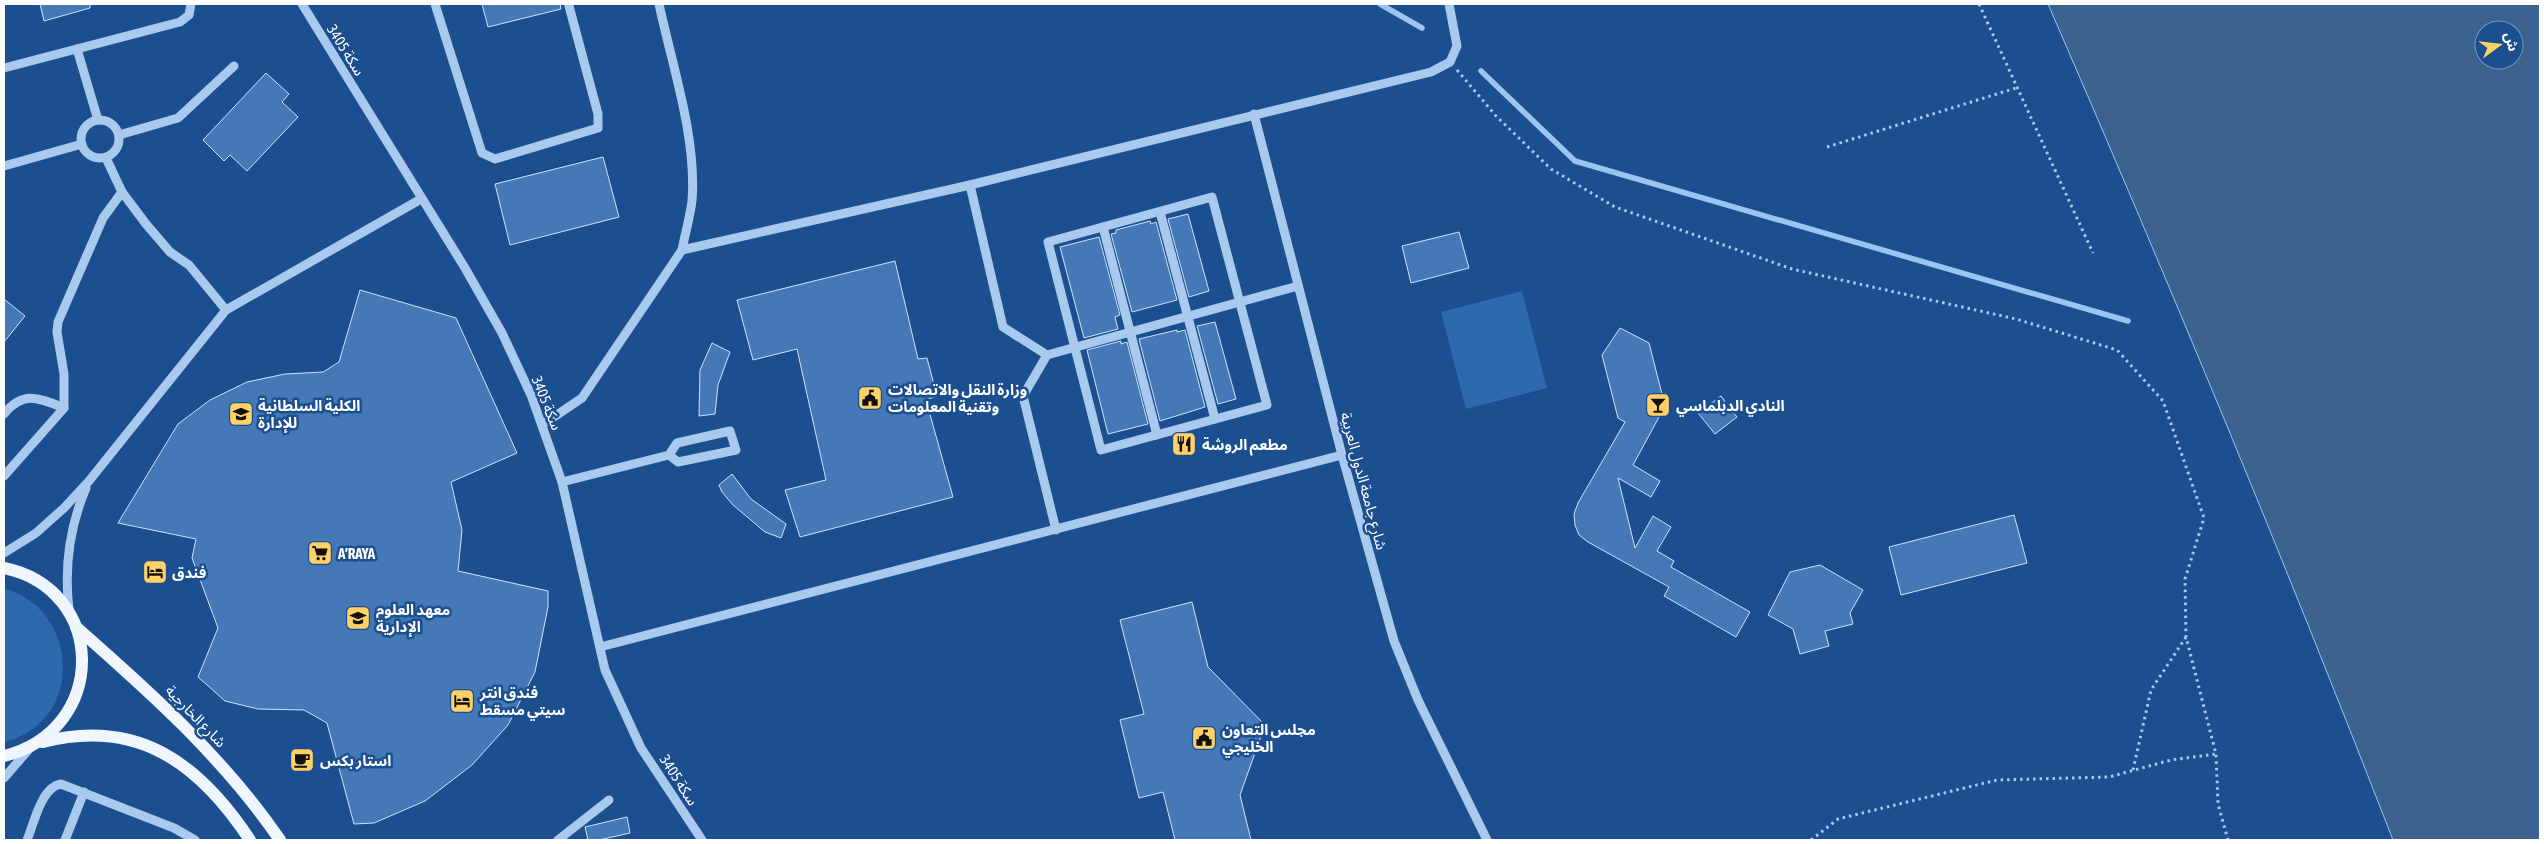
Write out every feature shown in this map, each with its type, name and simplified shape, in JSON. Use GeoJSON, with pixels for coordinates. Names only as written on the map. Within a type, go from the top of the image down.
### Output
{"type":"FeatureCollection","features":[{"type":"Feature","properties":{"kind":"main road","name":"شارع الخارجية"},"geometry":{"type":"LineString","coordinates":[[4,568],[34,579],[51,592],[73,621],[178,718],[261,812],[280,840]]}},
{"type":"Feature","properties":{"kind":"main road"},"geometry":{"type":"LineString","coordinates":[[35,745],[61,722],[78,691],[82,669],[82,648],[73,621]]}},
{"type":"Feature","properties":{"kind":"main road"},"geometry":{"type":"LineString","coordinates":[[4,756],[71,734],[112,735],[152,746],[187,768],[215,794],[250,840]]}},
{"type":"Feature","properties":{"kind":"street"},"geometry":{"type":"LineString","coordinates":[[4,68],[180,22],[189,15],[191,4]]}},
{"type":"Feature","properties":{"kind":"street","name":"سكة 3405"},"geometry":{"type":"LineString","coordinates":[[302,4],[465,268],[502,334],[542,424],[562,482],[605,670],[642,748],[702,840]]}},
{"type":"Feature","properties":{"kind":"street"},"geometry":{"type":"LineString","coordinates":[[435,4],[482,153],[495,159],[598,128],[598,114],[569,6]]}},
{"type":"Feature","properties":{"kind":"street"},"geometry":{"type":"LineString","coordinates":[[542,424],[582,398],[682,250],[692,202],[691,162],[686,127],[658,4]]}},
{"type":"Feature","properties":{"kind":"street"},"geometry":{"type":"LineString","coordinates":[[682,250],[970,185],[1431,72],[1450,62],[1457,46],[1449,4]]}},
{"type":"Feature","properties":{"kind":"street"},"geometry":{"type":"LineString","coordinates":[[77,49],[98,120]]}},
{"type":"Feature","properties":{"kind":"street"},"geometry":{"type":"LineString","coordinates":[[119,134],[178,118],[234,66]]}},
{"type":"Feature","properties":{"kind":"street","name":"شارع جامعة الدول العربية"},"geometry":{"type":"LineString","coordinates":[[1254,114],[1342,455],[1394,641],[1422,709],[1487,840]]}},
{"type":"Feature","properties":{"kind":"street"},"geometry":{"type":"LineString","coordinates":[[98,120],[111,123],[119,134],[118,148],[106,158],[90,156],[82,144],[84,130],[89,124],[98,120]]}},
{"type":"Feature","properties":{"kind":"street"},"geometry":{"type":"LineString","coordinates":[[4,166],[82,144]]}},
{"type":"Feature","properties":{"kind":"street"},"geometry":{"type":"LineString","coordinates":[[106,158],[122,192],[170,252],[189,265],[226,310]]}},
{"type":"Feature","properties":{"kind":"street"},"geometry":{"type":"LineString","coordinates":[[970,185],[1003,327],[1047,355]]}},
{"type":"Feature","properties":{"kind":"street"},"geometry":{"type":"LineString","coordinates":[[4,476],[64,408],[64,374],[57,332],[58,322],[103,218],[122,192]]}},
{"type":"Feature","properties":{"kind":"street"},"geometry":{"type":"LineString","coordinates":[[1212,198],[1267,405],[1101,450],[1048,242],[1103,227],[1212,198]]}},
{"type":"Feature","properties":{"kind":"street"},"geometry":{"type":"LineString","coordinates":[[4,553],[36,533],[64,508],[89,481],[226,310],[421,199]]}},
{"type":"Feature","properties":{"kind":"street"},"geometry":{"type":"LineString","coordinates":[[1160,212],[1214,420]]}},
{"type":"Feature","properties":{"kind":"street"},"geometry":{"type":"LineString","coordinates":[[1103,227],[1157,435]]}},
{"type":"Feature","properties":{"kind":"street"},"geometry":{"type":"LineString","coordinates":[[1056,530],[1023,396],[1047,355],[1298,286]]}},
{"type":"Feature","properties":{"kind":"street"},"geometry":{"type":"LineString","coordinates":[[4,414],[14,402],[27,398],[41,399],[64,408]]}},
{"type":"Feature","properties":{"kind":"street"},"geometry":{"type":"LineString","coordinates":[[562,482],[669,455],[676,443],[730,431],[736,450],[678,462],[669,455]]}},
{"type":"Feature","properties":{"kind":"street"},"geometry":{"type":"LineString","coordinates":[[600,647],[1342,455]]}},
{"type":"Feature","properties":{"kind":"street"},"geometry":{"type":"LineString","coordinates":[[73,621],[66,560],[70,533],[89,481]]}},
{"type":"Feature","properties":{"kind":"street"},"geometry":{"type":"LineString","coordinates":[[4,778],[35,745]]}},
{"type":"Feature","properties":{"kind":"street"},"geometry":{"type":"LineString","coordinates":[[27,840],[46,794],[52,787],[66,784],[174,828],[194,840]]}},
{"type":"Feature","properties":{"kind":"street"},"geometry":{"type":"LineString","coordinates":[[64,840],[84,792]]}},
{"type":"Feature","properties":{"kind":"street"},"geometry":{"type":"LineString","coordinates":[[558,840],[609,800]]}},
{"type":"Feature","properties":{"kind":"path"},"geometry":{"type":"LineString","coordinates":[[1979,4],[2093,253]]}},
{"type":"Feature","properties":{"kind":"path"},"geometry":{"type":"LineString","coordinates":[[1450,62],[1496,116],[1551,169],[1615,207],[1792,269],[2016,319],[2117,350],[2163,401],[2204,518],[2184,579],[2186,637],[2216,754],[2218,804],[2228,840]]}},
{"type":"Feature","properties":{"kind":"path"},"geometry":{"type":"LineString","coordinates":[[1827,147],[2016,88]]}},
{"type":"Feature","properties":{"kind":"path"},"geometry":{"type":"LineString","coordinates":[[2133,770],[2151,690],[2186,637]]}},
{"type":"Feature","properties":{"kind":"path"},"geometry":{"type":"LineString","coordinates":[[1810,840],[1838,819],[1997,780],[2109,777],[2171,760],[2216,754]]}},
{"type":"Feature","properties":{"kind":"shaded area"},"geometry":{"type":"Polygon","coordinates":[[[2048,4],[2540,4],[2540,840],[2393,840],[2268,525],[2048,4]]]}},
{"type":"Feature","properties":{"kind":"shaded area"},"geometry":{"type":"Polygon","coordinates":[[[1522,291],[1547,388],[1466,409],[1441,312],[1522,291]]]}},
{"type":"Feature","properties":{"kind":"shaded area"},"geometry":{"type":"Polygon","coordinates":[[[4,588],[29,600],[48,619],[59,642],[63,666],[59,691],[49,713],[30,731],[4,742],[4,588]]]}},
{"type":"Feature","properties":{"kind":"building"},"geometry":{"type":"Polygon","coordinates":[[[40,4],[90,4],[90,8],[44,21],[40,4]]]}},
{"type":"Feature","properties":{"kind":"building"},"geometry":{"type":"Polygon","coordinates":[[[482,4],[560,4],[561,9],[488,27],[482,4]]]}},
{"type":"Feature","properties":{"kind":"building"},"geometry":{"type":"Polygon","coordinates":[[[266,73],[289,94],[282,102],[298,117],[247,171],[230,155],[224,161],[203,140],[266,73]]]}},
{"type":"Feature","properties":{"kind":"building"},"geometry":{"type":"Polygon","coordinates":[[[603,157],[619,217],[510,245],[495,184],[603,157]]]}},
{"type":"Feature","properties":{"kind":"building"},"geometry":{"type":"Polygon","coordinates":[[[1188,214],[1209,291],[1189,297],[1168,219],[1188,214]]]}},
{"type":"Feature","properties":{"kind":"building"},"geometry":{"type":"Polygon","coordinates":[[[1150,221],[1151,224],[1156,222],[1177,300],[1132,312],[1111,234],[1116,233],[1116,230],[1150,221]]]}},
{"type":"Feature","properties":{"kind":"building"},"geometry":{"type":"Polygon","coordinates":[[[1459,232],[1469,268],[1411,283],[1402,246],[1459,232]]]}},
{"type":"Feature","properties":{"kind":"building"},"geometry":{"type":"Polygon","coordinates":[[[1099,237],[1120,315],[1115,317],[1118,329],[1084,338],[1060,247],[1099,237]]]}},
{"type":"Feature","properties":{"kind":"building","name":"وزارة النقل والاتصالات وتقنية المعلومات"},"geometry":{"type":"Polygon","coordinates":[[[895,261],[918,359],[927,358],[937,396],[926,400],[953,497],[800,537],[785,490],[826,480],[797,349],[753,360],[737,300],[895,261]]]}},
{"type":"Feature","properties":{"kind":"building"},"geometry":{"type":"Polygon","coordinates":[[[360,290],[456,318],[517,453],[451,482],[462,530],[458,571],[548,591],[548,607],[535,672],[508,725],[472,765],[425,801],[374,823],[354,824],[327,723],[304,710],[258,709],[225,701],[198,677],[218,628],[192,558],[196,539],[118,523],[178,424],[210,400],[247,382],[285,374],[323,372],[339,362],[360,290]]]}},
{"type":"Feature","properties":{"kind":"building"},"geometry":{"type":"Polygon","coordinates":[[[4,299],[25,316],[4,342],[4,299]]]}},
{"type":"Feature","properties":{"kind":"building"},"geometry":{"type":"Polygon","coordinates":[[[1215,322],[1236,399],[1218,404],[1197,326],[1215,322]]]}},
{"type":"Feature","properties":{"kind":"building"},"geometry":{"type":"Polygon","coordinates":[[[1620,328],[1649,343],[1665,406],[1633,465],[1660,481],[1651,497],[1618,478],[1635,548],[1653,516],[1671,527],[1657,551],[1674,561],[1671,567],[1750,612],[1736,637],[1664,596],[1669,587],[1588,542],[1579,535],[1575,525],[1574,514],[1578,503],[1625,422],[1618,418],[1602,355],[1620,328]]]}},
{"type":"Feature","properties":{"kind":"building"},"geometry":{"type":"Polygon","coordinates":[[[1177,330],[1177,332],[1185,330],[1205,407],[1160,421],[1139,339],[1177,330]]]}},
{"type":"Feature","properties":{"kind":"building"},"geometry":{"type":"Polygon","coordinates":[[[1121,341],[1121,344],[1127,342],[1148,424],[1108,434],[1087,350],[1121,341]]]}},
{"type":"Feature","properties":{"kind":"building"},"geometry":{"type":"Polygon","coordinates":[[[712,343],[730,352],[718,385],[715,414],[699,416],[700,370],[712,343]]]}},
{"type":"Feature","properties":{"kind":"building"},"geometry":{"type":"Polygon","coordinates":[[[1721,396],[1737,417],[1715,434],[1698,413],[1721,396]]]}},
{"type":"Feature","properties":{"kind":"building"},"geometry":{"type":"Polygon","coordinates":[[[732,474],[751,499],[786,524],[781,538],[765,532],[733,505],[722,492],[719,485],[732,474]]]}},
{"type":"Feature","properties":{"kind":"building"},"geometry":{"type":"Polygon","coordinates":[[[2014,515],[2027,563],[1901,595],[1889,547],[2014,515]]]}},
{"type":"Feature","properties":{"kind":"building"},"geometry":{"type":"Polygon","coordinates":[[[1820,565],[1863,590],[1850,613],[1853,624],[1825,631],[1829,646],[1800,654],[1793,629],[1768,615],[1790,572],[1820,565]]]}},
{"type":"Feature","properties":{"kind":"building"},"geometry":{"type":"Polygon","coordinates":[[[1192,602],[1208,667],[1265,725],[1240,795],[1251,840],[1175,840],[1163,792],[1139,798],[1120,720],[1144,714],[1120,620],[1192,602]]]}},
{"type":"Feature","properties":{"kind":"building"},"geometry":{"type":"Polygon","coordinates":[[[627,817],[630,833],[599,840],[588,840],[585,827],[627,817]]]}},
{"type":"Feature","properties":{"kind":"waterway"},"geometry":{"type":"LineString","coordinates":[[1380,4],[1422,28]]}},
{"type":"Feature","properties":{"kind":"waterway"},"geometry":{"type":"LineString","coordinates":[[1481,71],[1575,161],[2128,321]]}},
{"type":"Feature","properties":{"kind":"place","name":"وزارة النقل والاتصالات وتقنية المعلومات"},"geometry":{"type":"Point","coordinates":[870,398]}},
{"type":"Feature","properties":{"kind":"place","name":"النادي الدبلماسي"},"geometry":{"type":"Point","coordinates":[1658,405]}},
{"type":"Feature","properties":{"kind":"place","name":"الكلية السلطانية للإدارة"},"geometry":{"type":"Point","coordinates":[241,414]}},
{"type":"Feature","properties":{"kind":"place","name":"مطعم الروشة"},"geometry":{"type":"Point","coordinates":[1184,444]}},
{"type":"Feature","properties":{"kind":"place","name":"A’RAYA"},"geometry":{"type":"Point","coordinates":[320,553]}},
{"type":"Feature","properties":{"kind":"place","name":"فندق"},"geometry":{"type":"Point","coordinates":[155,572]}},
{"type":"Feature","properties":{"kind":"place","name":"معهد العلوم الإدارية"},"geometry":{"type":"Point","coordinates":[358,618]}},
{"type":"Feature","properties":{"kind":"place","name":"فندق انتر سيتي مسقط"},"geometry":{"type":"Point","coordinates":[462,701]}},
{"type":"Feature","properties":{"kind":"place","name":"مجلس التعاون الخليجي"},"geometry":{"type":"Point","coordinates":[1204,738]}},
{"type":"Feature","properties":{"kind":"place","name":"استار بكس"},"geometry":{"type":"Point","coordinates":[302,760]}}]}
